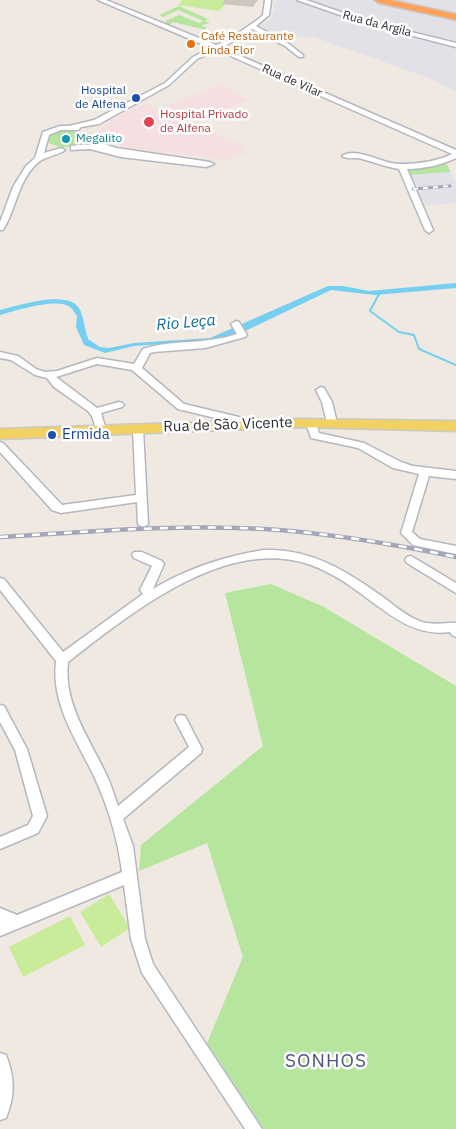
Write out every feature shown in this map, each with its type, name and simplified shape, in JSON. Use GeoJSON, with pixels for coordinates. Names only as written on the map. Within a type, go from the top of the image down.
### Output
{"type":"FeatureCollection","features":[{"type":"Feature","properties":{"kind":"highway"},"geometry":{"type":"LineString","coordinates":[[379,0],[456,15]]}},
{"type":"Feature","properties":{"kind":"highway"},"geometry":{"type":"LineString","coordinates":[[394,0],[456,15]]}},
{"type":"Feature","properties":{"kind":"main road","name":"Rua de São Vicente"},"geometry":{"type":"LineString","coordinates":[[0,434],[245,424],[332,423],[456,426]]}},
{"type":"Feature","properties":{"kind":"street","name":"Rua de Vilar"},"geometry":{"type":"LineString","coordinates":[[100,0],[217,48],[456,154]]}},
{"type":"Feature","properties":{"kind":"street"},"geometry":{"type":"LineString","coordinates":[[0,228],[24,172],[39,157],[44,137],[50,131],[96,122],[167,84],[195,58],[217,48],[252,27],[266,15],[268,0]]}},
{"type":"Feature","properties":{"kind":"street","name":"Rua da Argila"},"geometry":{"type":"LineString","coordinates":[[300,0],[365,22],[456,44]]}},
{"type":"Feature","properties":{"kind":"street"},"geometry":{"type":"LineString","coordinates":[[252,27],[287,45],[301,56]]}},
{"type":"Feature","properties":{"kind":"street"},"geometry":{"type":"LineString","coordinates":[[74,148],[84,144],[96,122]]}},
{"type":"Feature","properties":{"kind":"street"},"geometry":{"type":"LineString","coordinates":[[39,157],[61,150],[90,147],[116,154],[206,166],[210,164],[115,150],[101,146],[84,131],[72,127]]}},
{"type":"Feature","properties":{"kind":"street"},"geometry":{"type":"LineString","coordinates":[[44,143],[50,148],[61,150]]}},
{"type":"Feature","properties":{"kind":"street"},"geometry":{"type":"LineString","coordinates":[[346,156],[359,156],[386,164],[402,166],[442,162],[456,154]]}},
{"type":"Feature","properties":{"kind":"street"},"geometry":{"type":"LineString","coordinates":[[147,158],[173,158]]}},
{"type":"Feature","properties":{"kind":"street"},"geometry":{"type":"LineString","coordinates":[[402,166],[429,230]]}},
{"type":"Feature","properties":{"kind":"street"},"geometry":{"type":"LineString","coordinates":[[135,367],[140,365],[146,352],[154,348],[204,345],[242,334],[236,324]]}},
{"type":"Feature","properties":{"kind":"street"},"geometry":{"type":"LineString","coordinates":[[0,355],[15,357],[31,370],[50,375],[102,361],[135,367],[180,407],[235,419],[245,424]]}},
{"type":"Feature","properties":{"kind":"street"},"geometry":{"type":"LineString","coordinates":[[50,375],[53,381],[94,412],[98,417],[101,430]]}},
{"type":"Feature","properties":{"kind":"street"},"geometry":{"type":"LineString","coordinates":[[321,390],[327,402],[332,423]]}},
{"type":"Feature","properties":{"kind":"street"},"geometry":{"type":"LineString","coordinates":[[94,412],[119,405]]}},
{"type":"Feature","properties":{"kind":"street"},"geometry":{"type":"LineString","coordinates":[[311,423],[314,436],[360,445],[397,465],[425,472],[456,475]]}},
{"type":"Feature","properties":{"kind":"street"},"geometry":{"type":"LineString","coordinates":[[138,429],[143,524]]}},
{"type":"Feature","properties":{"kind":"street"},"geometry":{"type":"LineString","coordinates":[[0,446],[60,509],[141,498]]}},
{"type":"Feature","properties":{"kind":"street"},"geometry":{"type":"LineString","coordinates":[[425,472],[406,533],[417,542],[456,550]]}},
{"type":"Feature","properties":{"kind":"street"},"geometry":{"type":"LineString","coordinates":[[62,660],[151,594],[195,571],[259,554],[281,553],[301,557],[337,572],[398,614],[419,626],[437,630],[456,629]]}},
{"type":"Feature","properties":{"kind":"street"},"geometry":{"type":"LineString","coordinates":[[138,555],[158,564],[146,590],[151,594]]}},
{"type":"Feature","properties":{"kind":"street"},"geometry":{"type":"LineString","coordinates":[[411,560],[456,590]]}},
{"type":"Feature","properties":{"kind":"street"},"geometry":{"type":"LineString","coordinates":[[0,582],[62,660],[60,678],[70,717],[101,778],[126,846],[138,939],[147,968],[254,1129]]}},
{"type":"Feature","properties":{"kind":"street"},"geometry":{"type":"LineString","coordinates":[[0,710],[3,724],[21,749],[40,816],[33,829],[0,844]]}},
{"type":"Feature","properties":{"kind":"street"},"geometry":{"type":"LineString","coordinates":[[115,817],[196,750],[181,720]]}},
{"type":"Feature","properties":{"kind":"street"},"geometry":{"type":"LineString","coordinates":[[0,930],[129,876]]}},
{"type":"Feature","properties":{"kind":"street"},"geometry":{"type":"LineString","coordinates":[[0,915],[18,922]]}},
{"type":"Feature","properties":{"kind":"street"},"geometry":{"type":"LineString","coordinates":[[0,1061],[6,1092],[0,1112]]}},
{"type":"Feature","properties":{"kind":"shaded area"},"geometry":{"type":"Polygon","coordinates":[[[275,0],[456,0],[456,92],[434,80],[311,36],[306,38],[300,36],[288,44],[257,27],[270,20],[275,0]]]}},
{"type":"Feature","properties":{"kind":"shaded area","name":"Hospital Privado de Alfena"},"geometry":{"type":"Polygon","coordinates":[[[222,84],[250,100],[217,113],[187,121],[246,147],[244,154],[227,160],[123,147],[103,141],[97,136],[102,126],[144,103],[158,109],[222,84]]]}},
{"type":"Feature","properties":{"kind":"shaded area"},"geometry":{"type":"Polygon","coordinates":[[[446,162],[456,183],[456,203],[421,206],[419,197],[416,196],[406,171],[446,162]]]}},
{"type":"Feature","properties":{"kind":"green space"},"geometry":{"type":"Polygon","coordinates":[[[182,0],[229,0],[219,11],[178,5],[182,0]]]}},
{"type":"Feature","properties":{"kind":"green space"},"geometry":{"type":"Polygon","coordinates":[[[179,6],[208,19],[205,21],[210,23],[202,25],[206,27],[206,30],[173,22],[169,25],[165,23],[167,21],[163,22],[179,15],[199,23],[203,21],[178,10],[163,17],[159,15],[179,6]]]}},
{"type":"Feature","properties":{"kind":"green space"},"geometry":{"type":"Polygon","coordinates":[[[58,130],[76,130],[83,134],[83,140],[67,147],[49,143],[47,137],[58,130]]]}},
{"type":"Feature","properties":{"kind":"green space"},"geometry":{"type":"Polygon","coordinates":[[[446,162],[450,172],[407,175],[406,171],[410,167],[446,162]]]}},
{"type":"Feature","properties":{"kind":"green space"},"geometry":{"type":"Polygon","coordinates":[[[271,584],[324,607],[456,686],[456,1129],[264,1129],[207,1043],[243,957],[207,843],[139,871],[141,845],[263,746],[225,593],[271,584]]]}},
{"type":"Feature","properties":{"kind":"green space"},"geometry":{"type":"Polygon","coordinates":[[[109,894],[130,928],[101,947],[80,912],[109,894]]]}},
{"type":"Feature","properties":{"kind":"green space"},"geometry":{"type":"Polygon","coordinates":[[[70,916],[85,945],[23,977],[9,947],[70,916]]]}},
{"type":"Feature","properties":{"kind":"water"},"geometry":{"type":"Polygon","coordinates":[[[456,283],[456,288],[375,295],[331,290],[241,333],[221,340],[134,346],[105,353],[84,345],[76,327],[77,316],[71,308],[64,304],[46,304],[0,315],[0,310],[31,302],[57,299],[68,301],[76,305],[81,312],[88,339],[100,347],[109,348],[134,343],[210,338],[328,286],[343,286],[369,291],[456,283]]]}},
{"type":"Feature","properties":{"kind":"building"},"geometry":{"type":"Polygon","coordinates":[[[224,0],[258,0],[253,7],[223,4],[224,0]]]}},
{"type":"Feature","properties":{"kind":"waterway"},"geometry":{"type":"LineString","coordinates":[[379,294],[370,311],[399,332],[414,335],[419,349],[456,365]]}},
{"type":"Feature","properties":{"kind":"railway"},"geometry":{"type":"LineString","coordinates":[[413,189],[450,186]]}},
{"type":"Feature","properties":{"kind":"railway"},"geometry":{"type":"LineString","coordinates":[[0,537],[199,527],[265,529],[361,540],[456,557]]}},
{"type":"Feature","properties":{"kind":"place","name":"Café Restaurante Linda Flor"},"geometry":{"type":"Point","coordinates":[191,44]}},
{"type":"Feature","properties":{"kind":"place","name":"Hospital de Alfena"},"geometry":{"type":"Point","coordinates":[136,98]}},
{"type":"Feature","properties":{"kind":"place","name":"Hospital Privado de Alfena"},"geometry":{"type":"Point","coordinates":[149,122]}},
{"type":"Feature","properties":{"kind":"place","name":"Megalito"},"geometry":{"type":"Point","coordinates":[66,139]}},
{"type":"Feature","properties":{"kind":"place","name":"Ermida"},"geometry":{"type":"Point","coordinates":[52,435]}},
{"type":"Feature","properties":{"kind":"district","name":"SONHOS"},"geometry":{"type":"Point","coordinates":[326,1062]}},
{"type":"Feature","properties":{"kind":"water label","name":"Rio Leça"},"geometry":{"type":"Point","coordinates":[186,323]}}]}
